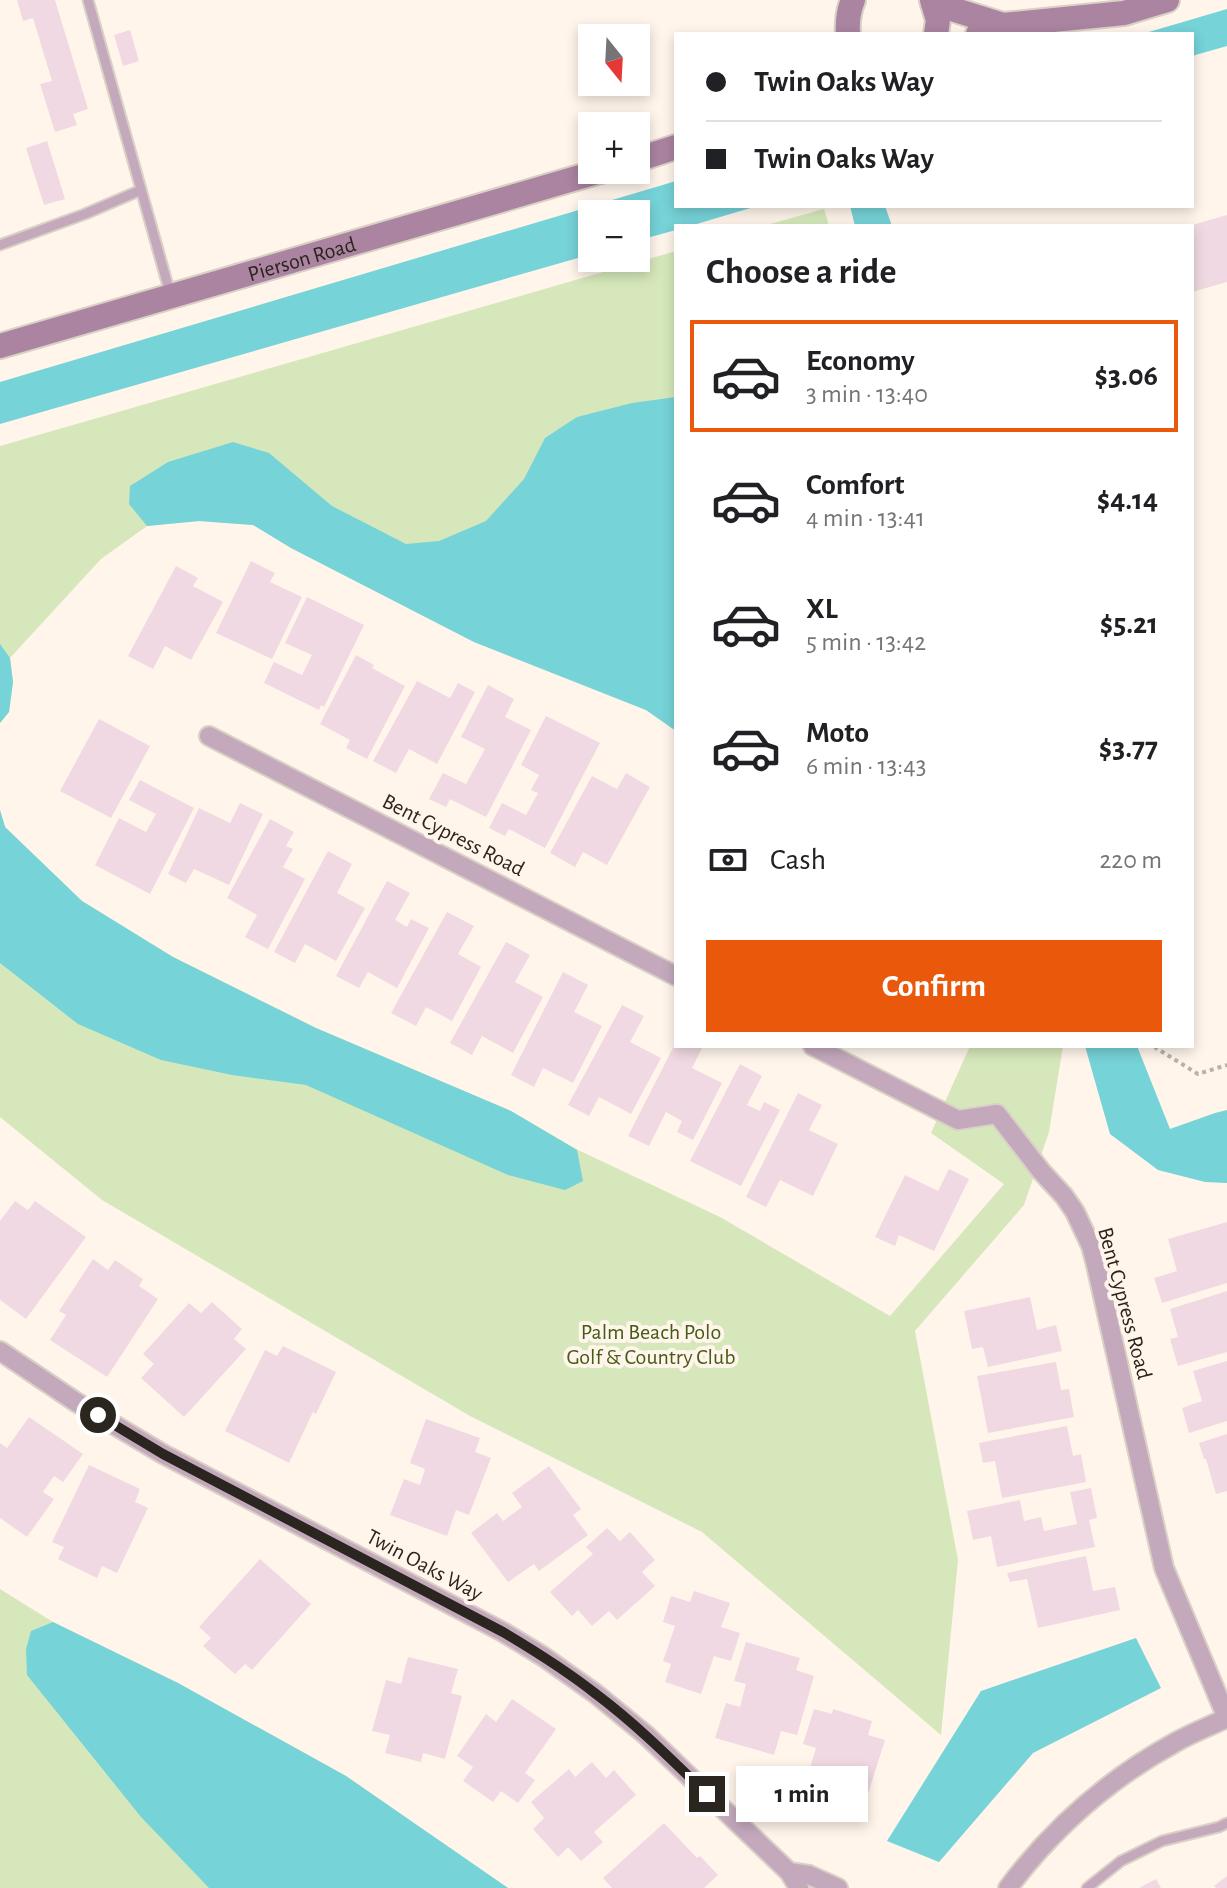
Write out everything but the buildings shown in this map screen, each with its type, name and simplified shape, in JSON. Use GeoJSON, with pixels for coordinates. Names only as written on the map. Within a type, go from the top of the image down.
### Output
{"type":"FeatureCollection","features":[{"type":"Feature","properties":{"kind":"street"},"geometry":{"type":"LineString","coordinates":[[848,32],[848,10],[853,0]]}},
{"type":"Feature","properties":{"kind":"street"},"geometry":{"type":"LineString","coordinates":[[984,32],[1003,25],[1124,13],[1167,0]]}},
{"type":"Feature","properties":{"kind":"street"},"geometry":{"type":"LineString","coordinates":[[932,2],[1003,25]]}},
{"type":"Feature","properties":{"kind":"street"},"geometry":{"type":"LineString","coordinates":[[932,2],[938,20],[936,32]]}},
{"type":"Feature","properties":{"kind":"street"},"geometry":{"type":"LineString","coordinates":[[650,155],[674,148]]}},
{"type":"Feature","properties":{"kind":"street","name":"Pierson Road"},"geometry":{"type":"LineString","coordinates":[[0,346],[578,178]]}},
{"type":"Feature","properties":{"kind":"street","name":"Bent Cypress Road"},"geometry":{"type":"LineString","coordinates":[[209,736],[674,975]]}},
{"type":"Feature","properties":{"kind":"street","name":"Bent Cypress Road"},"geometry":{"type":"LineString","coordinates":[[817,1048],[958,1120],[997,1114],[1075,1212],[1096,1265],[1164,1568],[1227,1718]]}},
{"type":"Feature","properties":{"kind":"street","name":"Twin Oaks Way"},"geometry":{"type":"LineString","coordinates":[[0,1351],[76,1402],[163,1454],[503,1632],[544,1657],[646,1735],[794,1880],[809,1875],[838,1888]]}},
{"type":"Feature","properties":{"kind":"street"},"geometry":{"type":"LineString","coordinates":[[1008,1888],[1053,1834],[1104,1789],[1177,1741],[1227,1718]]}},
{"type":"Feature","properties":{"kind":"lane"},"geometry":{"type":"LineString","coordinates":[[88,0],[171,296]]}},
{"type":"Feature","properties":{"kind":"lane"},"geometry":{"type":"LineString","coordinates":[[0,245],[141,190]]}},
{"type":"Feature","properties":{"kind":"lane"},"geometry":{"type":"LineString","coordinates":[[1087,1888],[1121,1861],[1162,1841],[1227,1823]]}},
{"type":"Feature","properties":{"kind":"path"},"geometry":{"type":"LineString","coordinates":[[1156,1048],[1198,1074],[1227,1065]]}},
{"type":"Feature","properties":{"kind":"green space"},"geometry":{"type":"Polygon","coordinates":[[[824,209],[828,224],[770,224],[824,209]]]}},
{"type":"Feature","properties":{"kind":"green space"},"geometry":{"type":"Polygon","coordinates":[[[674,252],[674,730],[646,710],[474,642],[291,548],[253,525],[199,521],[147,526],[101,559],[10,658],[13,682],[9,712],[0,723],[0,446],[603,272],[650,272],[650,258],[674,252]]]}},
{"type":"Feature","properties":{"kind":"green space","name":"Palm Beach Polo Golf & Country Club"},"geometry":{"type":"Polygon","coordinates":[[[0,810],[5,827],[82,901],[173,957],[316,1028],[511,1111],[578,1150],[720,1217],[890,1316],[1004,1184],[931,1133],[969,1048],[1063,1048],[1049,1132],[1024,1205],[915,1331],[958,1560],[941,1735],[702,1532],[470,1416],[102,1200],[0,1117],[0,810]]]}},
{"type":"Feature","properties":{"kind":"green space"},"geometry":{"type":"Polygon","coordinates":[[[0,1589],[53,1622],[178,1683],[346,1776],[508,1888],[0,1888],[0,1589]]]}},
{"type":"Feature","properties":{"kind":"water"},"geometry":{"type":"Polygon","coordinates":[[[1227,9],[1227,46],[1194,55],[1194,32],[1149,32],[1227,9]]]}},
{"type":"Feature","properties":{"kind":"water"},"geometry":{"type":"Polygon","coordinates":[[[674,182],[674,208],[750,208],[697,224],[674,224],[674,231],[650,237],[650,200],[612,200],[674,182]]]}},
{"type":"Feature","properties":{"kind":"water"},"geometry":{"type":"Polygon","coordinates":[[[850,208],[886,208],[891,224],[854,224],[850,208]]]}},
{"type":"Feature","properties":{"kind":"water"},"geometry":{"type":"Polygon","coordinates":[[[578,210],[578,258],[0,424],[0,382],[578,210]]]}},
{"type":"Feature","properties":{"kind":"water"},"geometry":{"type":"Polygon","coordinates":[[[674,397],[674,730],[646,710],[474,642],[291,548],[253,525],[199,521],[147,526],[129,504],[130,486],[168,462],[233,442],[269,453],[332,506],[406,544],[439,541],[486,521],[524,479],[545,438],[577,417],[632,403],[674,397]]]}},
{"type":"Feature","properties":{"kind":"water"},"geometry":{"type":"Polygon","coordinates":[[[0,644],[10,658],[13,682],[9,712],[0,723],[0,644]]]}},
{"type":"Feature","properties":{"kind":"water"},"geometry":{"type":"Polygon","coordinates":[[[0,810],[5,827],[82,901],[173,957],[316,1028],[511,1111],[577,1150],[583,1181],[565,1190],[508,1175],[306,1085],[232,1075],[161,1060],[78,1024],[0,963],[0,810]]]}},
{"type":"Feature","properties":{"kind":"water"},"geometry":{"type":"Polygon","coordinates":[[[1086,1048],[1138,1048],[1170,1129],[1227,1110],[1227,1183],[1205,1182],[1158,1170],[1110,1134],[1086,1048]]]}},
{"type":"Feature","properties":{"kind":"water"},"geometry":{"type":"Polygon","coordinates":[[[53,1622],[178,1683],[346,1776],[508,1888],[209,1888],[141,1817],[27,1675],[26,1649],[31,1631],[53,1622]]]}},
{"type":"Feature","properties":{"kind":"water"},"geometry":{"type":"Polygon","coordinates":[[[1136,1638],[1161,1688],[1033,1753],[939,1862],[887,1841],[981,1691],[1136,1638]]]}},
{"type":"Feature","properties":{"kind":"route"},"geometry":{"type":"LineString","coordinates":[[98,1415],[163,1454],[503,1632],[544,1657],[646,1735],[707,1794]]}}]}
